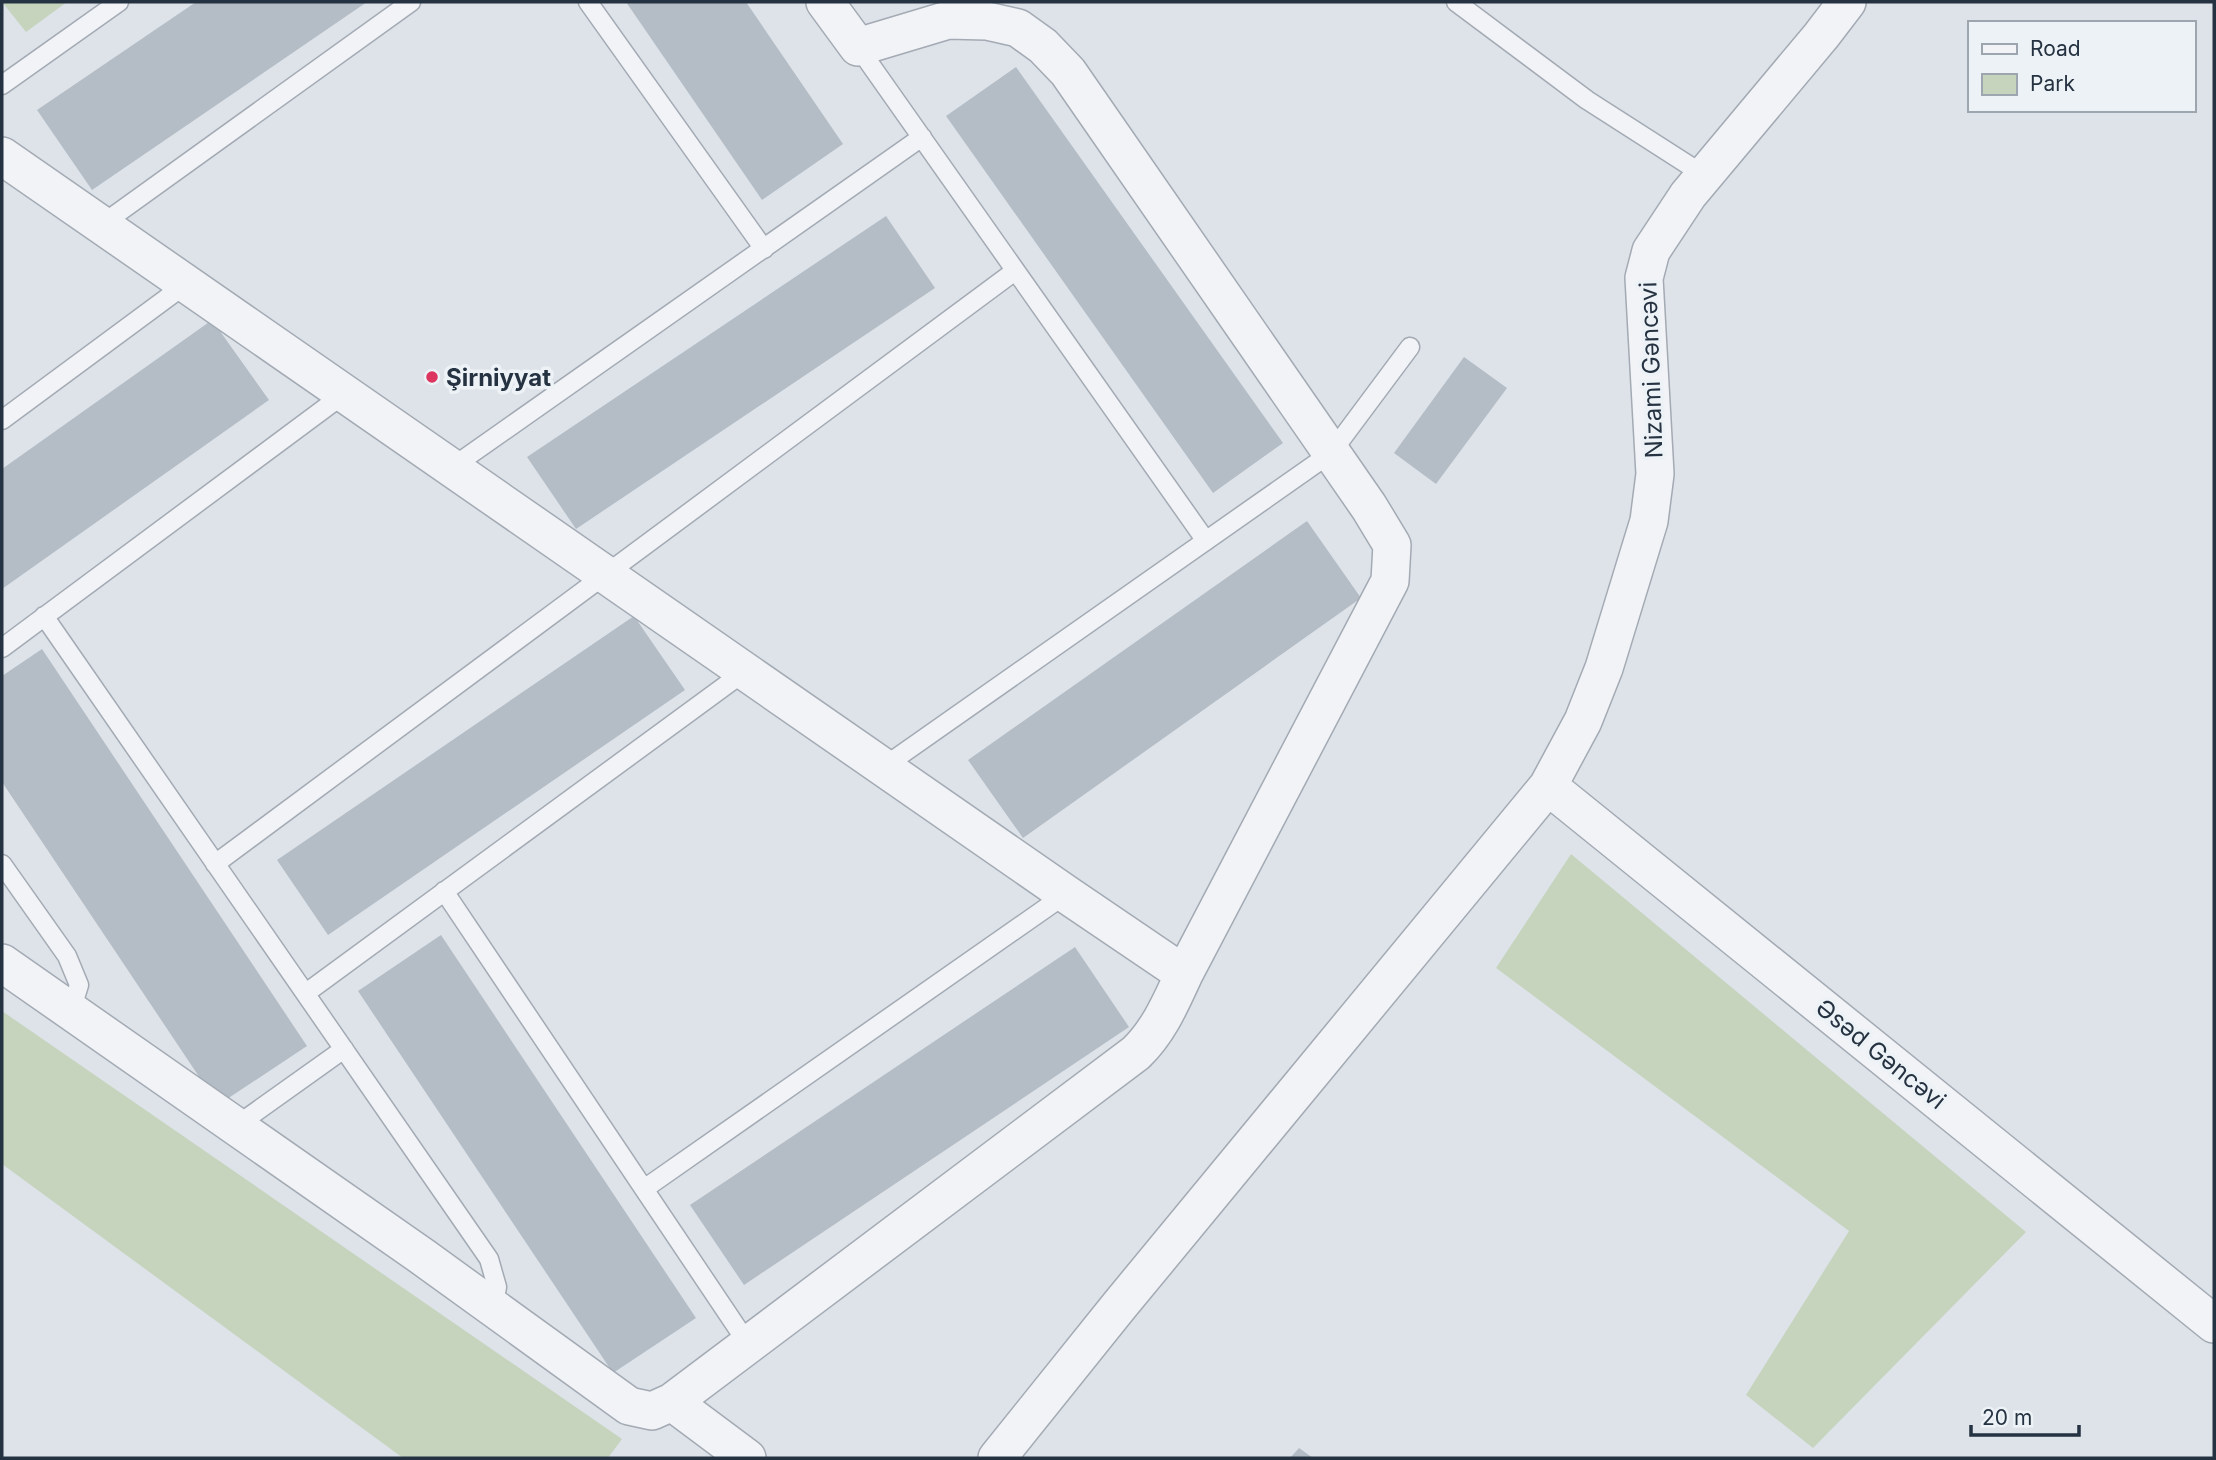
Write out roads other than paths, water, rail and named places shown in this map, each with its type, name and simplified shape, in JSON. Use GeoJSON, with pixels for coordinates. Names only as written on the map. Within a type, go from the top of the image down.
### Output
{"type":"FeatureCollection","features":[{"type":"Feature","properties":{"kind":"street"},"geometry":{"type":"LineString","coordinates":[[2,962],[423,1257],[629,1406],[652,1411],[672,1402],[1149,1041],[1161,1023],[1184,974],[1390,581],[1392,545],[1369,507],[1068,72],[1043,46],[1018,28],[987,20],[948,19],[858,47],[825,2]]}},
{"type":"Feature","properties":{"kind":"street","name":"Nizami Gəncəvi"},"geometry":{"type":"LineString","coordinates":[[997,1458],[1548,786],[1583,721],[1604,668],[1650,521],[1655,474],[1644,278],[1651,251],[1688,195],[1847,2]]}},
{"type":"Feature","properties":{"kind":"street"},"geometry":{"type":"LineString","coordinates":[[2,156],[882,768],[1184,974]]}},
{"type":"Feature","properties":{"kind":"street","name":"Əsəd Gəncəvi"},"geometry":{"type":"LineString","coordinates":[[1548,786],[2214,1324]]}},
{"type":"Feature","properties":{"kind":"street"},"geometry":{"type":"LineString","coordinates":[[672,1402],[747,1458]]}},
{"type":"Feature","properties":{"kind":"lane"},"geometry":{"type":"LineString","coordinates":[[2,85],[119,2]]}},
{"type":"Feature","properties":{"kind":"lane"},"geometry":{"type":"LineString","coordinates":[[101,225],[411,2]]}},
{"type":"Feature","properties":{"kind":"lane"},"geometry":{"type":"LineString","coordinates":[[588,2],[764,249]]}},
{"type":"Feature","properties":{"kind":"lane"},"geometry":{"type":"LineString","coordinates":[[1456,2],[1587,100],[1704,175]]}},
{"type":"Feature","properties":{"kind":"lane"},"geometry":{"type":"LineString","coordinates":[[858,47],[1206,541]]}},
{"type":"Feature","properties":{"kind":"lane"},"geometry":{"type":"LineString","coordinates":[[452,468],[922,137]]}},
{"type":"Feature","properties":{"kind":"lane"},"geometry":{"type":"LineString","coordinates":[[215,864],[1016,271]]}},
{"type":"Feature","properties":{"kind":"lane"},"geometry":{"type":"LineString","coordinates":[[2,421],[186,284]]}},
{"type":"Feature","properties":{"kind":"lane"},"geometry":{"type":"LineString","coordinates":[[882,768],[1331,453],[1410,347]]}},
{"type":"Feature","properties":{"kind":"lane"},"geometry":{"type":"LineString","coordinates":[[2,648],[344,394]]}},
{"type":"Feature","properties":{"kind":"lane"},"geometry":{"type":"LineString","coordinates":[[44,616],[489,1259],[497,1287],[493,1308]]}},
{"type":"Feature","properties":{"kind":"lane"},"geometry":{"type":"LineString","coordinates":[[306,993],[744,672]]}},
{"type":"Feature","properties":{"kind":"lane"},"geometry":{"type":"LineString","coordinates":[[2,864],[66,956],[79,985],[71,1011]]}},
{"type":"Feature","properties":{"kind":"lane"},"geometry":{"type":"LineString","coordinates":[[444,891],[748,1345]]}},
{"type":"Feature","properties":{"kind":"lane"},"geometry":{"type":"LineString","coordinates":[[644,1189],[1066,894]]}},
{"type":"Feature","properties":{"kind":"lane"},"geometry":{"type":"LineString","coordinates":[[236,1126],[344,1049]]}},
{"type":"Feature","properties":{"kind":"place","name":"Şirniyyat"},"geometry":{"type":"Point","coordinates":[432,377]}}]}
